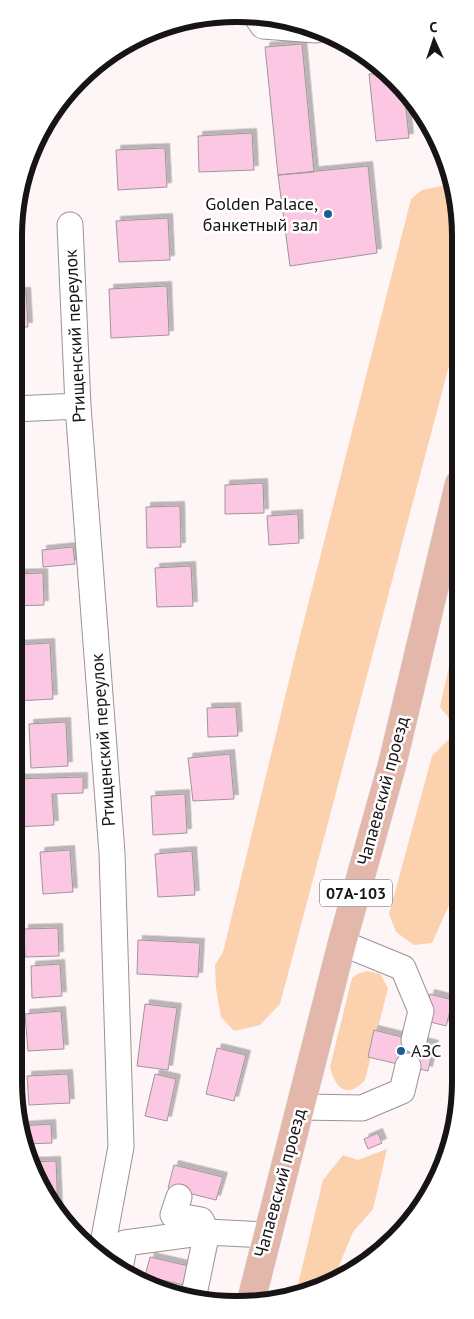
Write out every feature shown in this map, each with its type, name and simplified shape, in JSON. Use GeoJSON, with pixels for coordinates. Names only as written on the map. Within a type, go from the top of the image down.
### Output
{"type":"FeatureCollection","features":[{"type":"Feature","properties":{"kind":"main road","name":"Чапаевский проезд"},"geometry":{"type":"LineString","coordinates":[[252,1296],[266,1235],[342,943],[392,765],[452,513]]}},
{"type":"Feature","properties":{"kind":"street"},"geometry":{"type":"LineString","coordinates":[[262,24],[264,26],[280,27]]}},
{"type":"Feature","properties":{"kind":"street","name":"Ртищенский переулок"},"geometry":{"type":"LineString","coordinates":[[70,225],[78,406],[112,853],[121,1147],[102,1248]]}},
{"type":"Feature","properties":{"kind":"street"},"geometry":{"type":"LineString","coordinates":[[22,409],[78,406]]}},
{"type":"Feature","properties":{"kind":"street"},"geometry":{"type":"LineString","coordinates":[[342,943],[403,968],[421,1011],[414,1040]]}},
{"type":"Feature","properties":{"kind":"street"},"geometry":{"type":"LineString","coordinates":[[300,1107],[362,1108],[402,1091],[408,1066]]}},
{"type":"Feature","properties":{"kind":"street"},"geometry":{"type":"LineString","coordinates":[[121,1262],[125,1243],[195,1212],[266,1235]]}},
{"type":"Feature","properties":{"kind":"street"},"geometry":{"type":"LineString","coordinates":[[193,1292],[195,1212]]}},
{"type":"Feature","properties":{"kind":"shaded area"},"geometry":{"type":"Polygon","coordinates":[[[445,185],[450,209],[452,237],[452,354],[280,1004],[260,1025],[234,1031],[221,1017],[216,988],[215,965],[223,952],[296,652],[411,199],[422,190],[445,185]]]}},
{"type":"Feature","properties":{"kind":"shaded area"},"geometry":{"type":"Polygon","coordinates":[[[452,653],[452,718],[449,718],[440,707],[452,653]]]}},
{"type":"Feature","properties":{"kind":"shaded area"},"geometry":{"type":"Polygon","coordinates":[[[449,739],[452,740],[452,892],[449,905],[432,943],[414,945],[396,932],[389,914],[432,756],[449,739]]]}},
{"type":"Feature","properties":{"kind":"shaded area"},"geometry":{"type":"Polygon","coordinates":[[[368,971],[380,974],[388,988],[365,1080],[359,1086],[347,1090],[339,1086],[335,1081],[330,1067],[352,978],[359,973],[368,971]]]}},
{"type":"Feature","properties":{"kind":"shaded area"},"geometry":{"type":"Polygon","coordinates":[[[387,1149],[373,1209],[353,1232],[336,1272],[297,1288],[323,1180],[343,1155],[358,1160],[387,1149]]]}},
{"type":"Feature","properties":{"kind":"building"},"geometry":{"type":"Polygon","coordinates":[[[302,44],[314,172],[278,175],[265,47],[302,44]]]}},
{"type":"Feature","properties":{"kind":"building"},"geometry":{"type":"Polygon","coordinates":[[[369,74],[375,74],[389,85],[406,104],[409,138],[376,141],[369,74]]]}},
{"type":"Feature","properties":{"kind":"building"},"geometry":{"type":"Polygon","coordinates":[[[252,133],[254,170],[199,172],[198,136],[252,133]]]}},
{"type":"Feature","properties":{"kind":"building"},"geometry":{"type":"Polygon","coordinates":[[[165,148],[167,187],[118,190],[116,150],[165,148]]]}},
{"type":"Feature","properties":{"kind":"building","name":"Golden Palace, банкетный зал"},"geometry":{"type":"Polygon","coordinates":[[[368,166],[377,253],[290,266],[278,175],[368,166]]]}},
{"type":"Feature","properties":{"kind":"building"},"geometry":{"type":"Polygon","coordinates":[[[168,218],[170,260],[119,262],[116,221],[168,218]]]}},
{"type":"Feature","properties":{"kind":"building"},"geometry":{"type":"Polygon","coordinates":[[[167,286],[169,335],[111,338],[109,289],[167,286]]]}},
{"type":"Feature","properties":{"kind":"building"},"geometry":{"type":"Polygon","coordinates":[[[22,292],[26,292],[28,327],[22,327],[22,292]]]}},
{"type":"Feature","properties":{"kind":"building"},"geometry":{"type":"Polygon","coordinates":[[[263,483],[264,513],[225,514],[225,485],[263,483]]]}},
{"type":"Feature","properties":{"kind":"building"},"geometry":{"type":"Polygon","coordinates":[[[180,506],[181,547],[147,548],[146,507],[180,506]]]}},
{"type":"Feature","properties":{"kind":"building"},"geometry":{"type":"Polygon","coordinates":[[[298,514],[299,543],[269,545],[267,516],[298,514]]]}},
{"type":"Feature","properties":{"kind":"building"},"geometry":{"type":"Polygon","coordinates":[[[73,547],[75,564],[43,567],[42,550],[73,547]]]}},
{"type":"Feature","properties":{"kind":"building"},"geometry":{"type":"Polygon","coordinates":[[[191,566],[193,606],[157,607],[155,568],[191,566]]]}},
{"type":"Feature","properties":{"kind":"building"},"geometry":{"type":"Polygon","coordinates":[[[43,573],[44,605],[22,606],[22,574],[43,573]]]}},
{"type":"Feature","properties":{"kind":"building"},"geometry":{"type":"Polygon","coordinates":[[[50,643],[53,699],[22,701],[22,645],[50,643]]]}},
{"type":"Feature","properties":{"kind":"building"},"geometry":{"type":"Polygon","coordinates":[[[236,707],[238,736],[208,737],[207,708],[236,707]]]}},
{"type":"Feature","properties":{"kind":"building"},"geometry":{"type":"Polygon","coordinates":[[[66,722],[68,766],[31,768],[29,724],[66,722]]]}},
{"type":"Feature","properties":{"kind":"building"},"geometry":{"type":"Polygon","coordinates":[[[230,754],[234,799],[193,801],[188,758],[230,754]]]}},
{"type":"Feature","properties":{"kind":"building"},"geometry":{"type":"Polygon","coordinates":[[[83,777],[83,793],[52,794],[54,825],[22,827],[22,779],[83,777]]]}},
{"type":"Feature","properties":{"kind":"building"},"geometry":{"type":"Polygon","coordinates":[[[185,794],[187,833],[153,835],[151,796],[185,794]]]}},
{"type":"Feature","properties":{"kind":"building"},"geometry":{"type":"Polygon","coordinates":[[[70,850],[73,892],[43,894],[40,852],[70,850]]]}},
{"type":"Feature","properties":{"kind":"building"},"geometry":{"type":"Polygon","coordinates":[[[192,851],[195,895],[158,897],[155,854],[192,851]]]}},
{"type":"Feature","properties":{"kind":"building"},"geometry":{"type":"Polygon","coordinates":[[[58,928],[59,956],[25,957],[24,929],[58,928]]]}},
{"type":"Feature","properties":{"kind":"building"},"geometry":{"type":"Polygon","coordinates":[[[138,940],[200,943],[198,977],[137,974],[138,940]]]}},
{"type":"Feature","properties":{"kind":"building"},"geometry":{"type":"Polygon","coordinates":[[[60,964],[62,996],[32,998],[31,966],[60,964]]]}},
{"type":"Feature","properties":{"kind":"building"},"geometry":{"type":"Polygon","coordinates":[[[430,994],[452,1000],[446,1026],[423,1020],[430,994]]]}},
{"type":"Feature","properties":{"kind":"building"},"geometry":{"type":"Polygon","coordinates":[[[145,1004],[177,1008],[168,1070],[137,1066],[145,1004]]]}},
{"type":"Feature","properties":{"kind":"building"},"geometry":{"type":"Polygon","coordinates":[[[61,1011],[64,1049],[28,1051],[25,1014],[61,1011]]]}},
{"type":"Feature","properties":{"kind":"building","name":"АЗС"},"geometry":{"type":"Polygon","coordinates":[[[374,1030],[434,1045],[428,1071],[368,1057],[374,1030]]]}},
{"type":"Feature","properties":{"kind":"building"},"geometry":{"type":"Polygon","coordinates":[[[217,1048],[246,1055],[234,1101],[206,1094],[217,1048]]]}},
{"type":"Feature","properties":{"kind":"building"},"geometry":{"type":"Polygon","coordinates":[[[68,1074],[70,1103],[29,1105],[27,1076],[68,1074]]]}},
{"type":"Feature","properties":{"kind":"building"},"geometry":{"type":"Polygon","coordinates":[[[155,1074],[176,1079],[167,1121],[145,1116],[155,1074]]]}},
{"type":"Feature","properties":{"kind":"building"},"geometry":{"type":"Polygon","coordinates":[[[51,1124],[52,1143],[32,1144],[27,1126],[51,1124]]]}},
{"type":"Feature","properties":{"kind":"building"},"geometry":{"type":"Polygon","coordinates":[[[378,1133],[382,1143],[368,1149],[364,1139],[378,1133]]]}},
{"type":"Feature","properties":{"kind":"building"},"geometry":{"type":"Polygon","coordinates":[[[56,1161],[58,1199],[51,1189],[38,1162],[56,1161]]]}},
{"type":"Feature","properties":{"kind":"building"},"geometry":{"type":"Polygon","coordinates":[[[174,1165],[223,1177],[216,1200],[168,1188],[174,1165]]]}},
{"type":"Feature","properties":{"kind":"building"},"geometry":{"type":"Polygon","coordinates":[[[150,1257],[197,1268],[192,1287],[145,1275],[150,1257]]]}},
{"type":"Feature","properties":{"kind":"place","name":"Golden Palace, банкетный зал"},"geometry":{"type":"Point","coordinates":[328,214]}},
{"type":"Feature","properties":{"kind":"place","name":"АЗС"},"geometry":{"type":"Point","coordinates":[401,1051]}}]}
